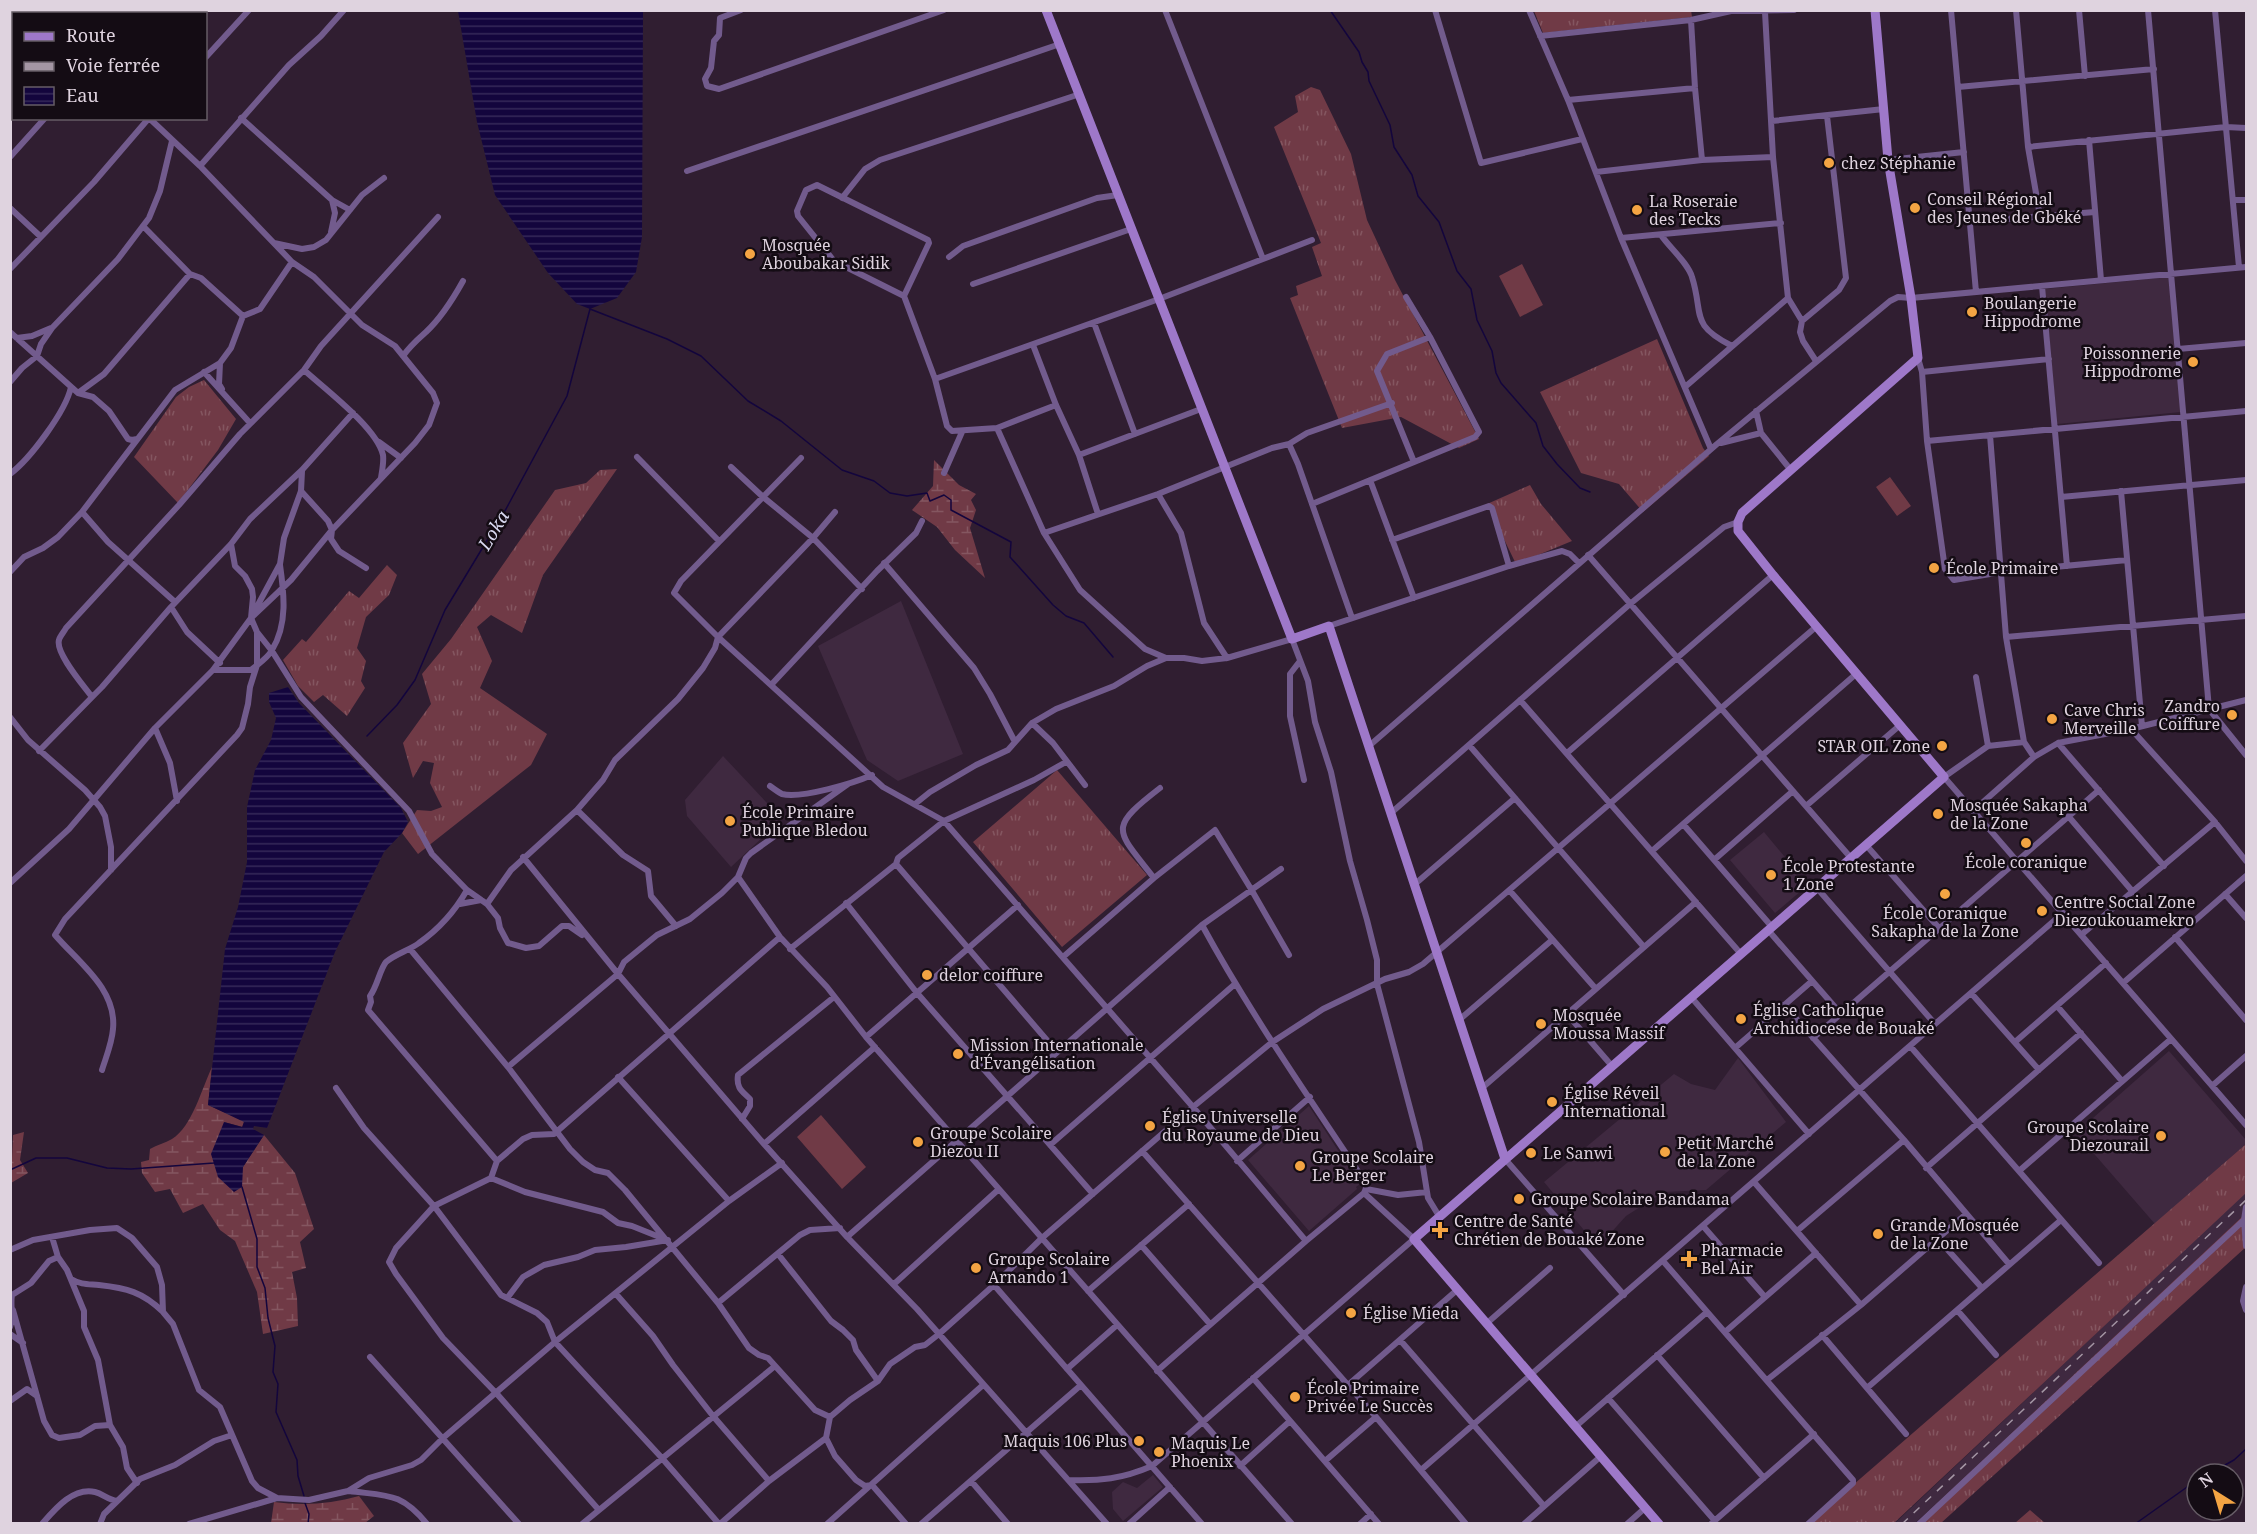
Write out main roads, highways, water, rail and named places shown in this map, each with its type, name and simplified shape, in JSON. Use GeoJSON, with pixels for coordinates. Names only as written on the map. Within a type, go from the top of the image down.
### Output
{"type":"FeatureCollection","features":[{"type":"Feature","properties":{"kind":"water"},"geometry":{"type":"Polygon","coordinates":[[[458,11],[643,11],[642,237],[636,272],[617,298],[590,309],[577,304],[548,273],[495,195],[477,122],[458,11]]]}},
{"type":"Feature","properties":{"kind":"water"},"geometry":{"type":"Polygon","coordinates":[[[288,687],[299,703],[401,808],[408,822],[402,833],[384,852],[335,952],[267,1128],[254,1126],[253,1129],[264,1135],[243,1167],[242,1187],[234,1192],[218,1177],[211,1154],[224,1122],[242,1127],[244,1122],[208,1105],[225,949],[238,907],[247,862],[247,807],[255,770],[271,740],[276,718],[269,702],[269,693],[288,687]]]}},
{"type":"Feature","properties":{"kind":"waterway"},"geometry":{"type":"LineString","coordinates":[[1330,10],[1359,52],[1368,72],[1369,81],[1390,125],[1394,147],[1412,175],[1418,196],[1439,222],[1457,271],[1471,289],[1477,320],[1492,351],[1496,373],[1501,383],[1536,423],[1543,446],[1557,464],[1580,488],[1590,492]]}},
{"type":"Feature","properties":{"kind":"waterway","name":"Loka"},"geometry":{"type":"LineString","coordinates":[[367,736],[397,705],[415,680],[445,610],[506,509],[567,396],[590,309],[667,339],[701,356],[748,401],[781,421],[842,470],[874,481],[890,493],[907,496],[927,493],[930,501],[944,495],[951,500],[951,510],[1011,542],[1010,557],[1053,605],[1066,616],[1084,623],[1113,657]]}},
{"type":"Feature","properties":{"kind":"waterway"},"geometry":{"type":"LineString","coordinates":[[10,1170],[36,1158],[67,1158],[107,1168],[131,1169],[214,1163]]}},
{"type":"Feature","properties":{"kind":"waterway"},"geometry":{"type":"LineString","coordinates":[[242,1187],[257,1239],[257,1267],[265,1288],[268,1318],[275,1346],[273,1372],[278,1384],[276,1412],[297,1460],[298,1476],[304,1496]]}},
{"type":"Feature","properties":{"kind":"waterway"},"geometry":{"type":"LineString","coordinates":[[2230,1462],[2246,1449]]}},
{"type":"Feature","properties":{"kind":"waterway"},"geometry":{"type":"LineString","coordinates":[[2135,1524],[2185,1489]]}},
{"type":"Feature","properties":{"kind":"waterway"},"geometry":{"type":"LineString","coordinates":[[305,1503],[309,1514],[308,1524]]}},
{"type":"Feature","properties":{"kind":"railway"},"geometry":{"type":"LineString","coordinates":[[1902,1524],[2246,1200]]}},
{"type":"Feature","properties":{"kind":"place","name":"chez Stéphanie"},"geometry":{"type":"Point","coordinates":[1829,163]}},
{"type":"Feature","properties":{"kind":"place","name":"Conseil Régional des Jeunes de Gbéké"},"geometry":{"type":"Point","coordinates":[1915,208]}},
{"type":"Feature","properties":{"kind":"place","name":"La Roseraie des Tecks"},"geometry":{"type":"Point","coordinates":[1637,210]}},
{"type":"Feature","properties":{"kind":"place","name":"Mosquée Aboubakar Sidik"},"geometry":{"type":"Point","coordinates":[750,254]}},
{"type":"Feature","properties":{"kind":"place","name":"Boulangerie Hippodrome"},"geometry":{"type":"Point","coordinates":[1972,312]}},
{"type":"Feature","properties":{"kind":"place","name":"Poissonnerie Hippodrome"},"geometry":{"type":"Point","coordinates":[2193,362]}},
{"type":"Feature","properties":{"kind":"place","name":"École Primaire"},"geometry":{"type":"Point","coordinates":[1934,568]}},
{"type":"Feature","properties":{"kind":"place","name":"Zandro Coiffure"},"geometry":{"type":"Point","coordinates":[2232,715]}},
{"type":"Feature","properties":{"kind":"place","name":"Cave Chris Merveille"},"geometry":{"type":"Point","coordinates":[2052,719]}},
{"type":"Feature","properties":{"kind":"place","name":"STAR OIL Zone"},"geometry":{"type":"Point","coordinates":[1942,746]}},
{"type":"Feature","properties":{"kind":"place","name":"Mosquée Sakapha de la Zone"},"geometry":{"type":"Point","coordinates":[1938,814]}},
{"type":"Feature","properties":{"kind":"place","name":"École Primaire Publique Bledou"},"geometry":{"type":"Point","coordinates":[730,821]}},
{"type":"Feature","properties":{"kind":"place","name":"École coranique"},"geometry":{"type":"Point","coordinates":[2026,843]}},
{"type":"Feature","properties":{"kind":"place","name":"École Protestante 1 Zone"},"geometry":{"type":"Point","coordinates":[1771,875]}},
{"type":"Feature","properties":{"kind":"place","name":"École Coranique Sakapha de la Zone"},"geometry":{"type":"Point","coordinates":[1945,894]}},
{"type":"Feature","properties":{"kind":"place","name":"Centre Social Zone Diezoukouamekro"},"geometry":{"type":"Point","coordinates":[2042,911]}},
{"type":"Feature","properties":{"kind":"place","name":"delor coiffure"},"geometry":{"type":"Point","coordinates":[927,975]}},
{"type":"Feature","properties":{"kind":"place","name":"Église Catholique Archidiocese de Bouaké"},"geometry":{"type":"Point","coordinates":[1741,1019]}},
{"type":"Feature","properties":{"kind":"place","name":"Mosquée Moussa Massif"},"geometry":{"type":"Point","coordinates":[1541,1024]}},
{"type":"Feature","properties":{"kind":"place","name":"Mission Internationale d'Évangélisation"},"geometry":{"type":"Point","coordinates":[958,1054]}},
{"type":"Feature","properties":{"kind":"place","name":"Église Réveil International"},"geometry":{"type":"Point","coordinates":[1552,1102]}},
{"type":"Feature","properties":{"kind":"place","name":"Église Universelle du Royaume de Dieu"},"geometry":{"type":"Point","coordinates":[1150,1126]}},
{"type":"Feature","properties":{"kind":"place","name":"Groupe Scolaire Diezourail"},"geometry":{"type":"Point","coordinates":[2161,1136]}},
{"type":"Feature","properties":{"kind":"place","name":"Groupe Scolaire Diezou II"},"geometry":{"type":"Point","coordinates":[918,1142]}},
{"type":"Feature","properties":{"kind":"place","name":"Petit Marché de la Zone"},"geometry":{"type":"Point","coordinates":[1665,1152]}},
{"type":"Feature","properties":{"kind":"place","name":"Le Sanwi"},"geometry":{"type":"Point","coordinates":[1531,1153]}},
{"type":"Feature","properties":{"kind":"place","name":"Groupe Scolaire Le Berger"},"geometry":{"type":"Point","coordinates":[1300,1166]}},
{"type":"Feature","properties":{"kind":"place","name":"Groupe Scolaire Bandama"},"geometry":{"type":"Point","coordinates":[1519,1199]}},
{"type":"Feature","properties":{"kind":"place","name":"Centre de Santé Chrétien de Bouaké Zone"},"geometry":{"type":"Point","coordinates":[1440,1230]}},
{"type":"Feature","properties":{"kind":"place","name":"Grande Mosquée de la Zone"},"geometry":{"type":"Point","coordinates":[1878,1234]}},
{"type":"Feature","properties":{"kind":"place","name":"Pharmacie Bel Air"},"geometry":{"type":"Point","coordinates":[1689,1259]}},
{"type":"Feature","properties":{"kind":"place","name":"Groupe Scolaire Arnando 1"},"geometry":{"type":"Point","coordinates":[976,1268]}},
{"type":"Feature","properties":{"kind":"place","name":"Église Mieda"},"geometry":{"type":"Point","coordinates":[1351,1313]}},
{"type":"Feature","properties":{"kind":"place","name":"École Primaire Privée Le Succès"},"geometry":{"type":"Point","coordinates":[1295,1397]}},
{"type":"Feature","properties":{"kind":"place","name":"Maquis 106 Plus"},"geometry":{"type":"Point","coordinates":[1139,1441]}},
{"type":"Feature","properties":{"kind":"place","name":"Maquis Le Phoenix"},"geometry":{"type":"Point","coordinates":[1159,1452]}}]}
